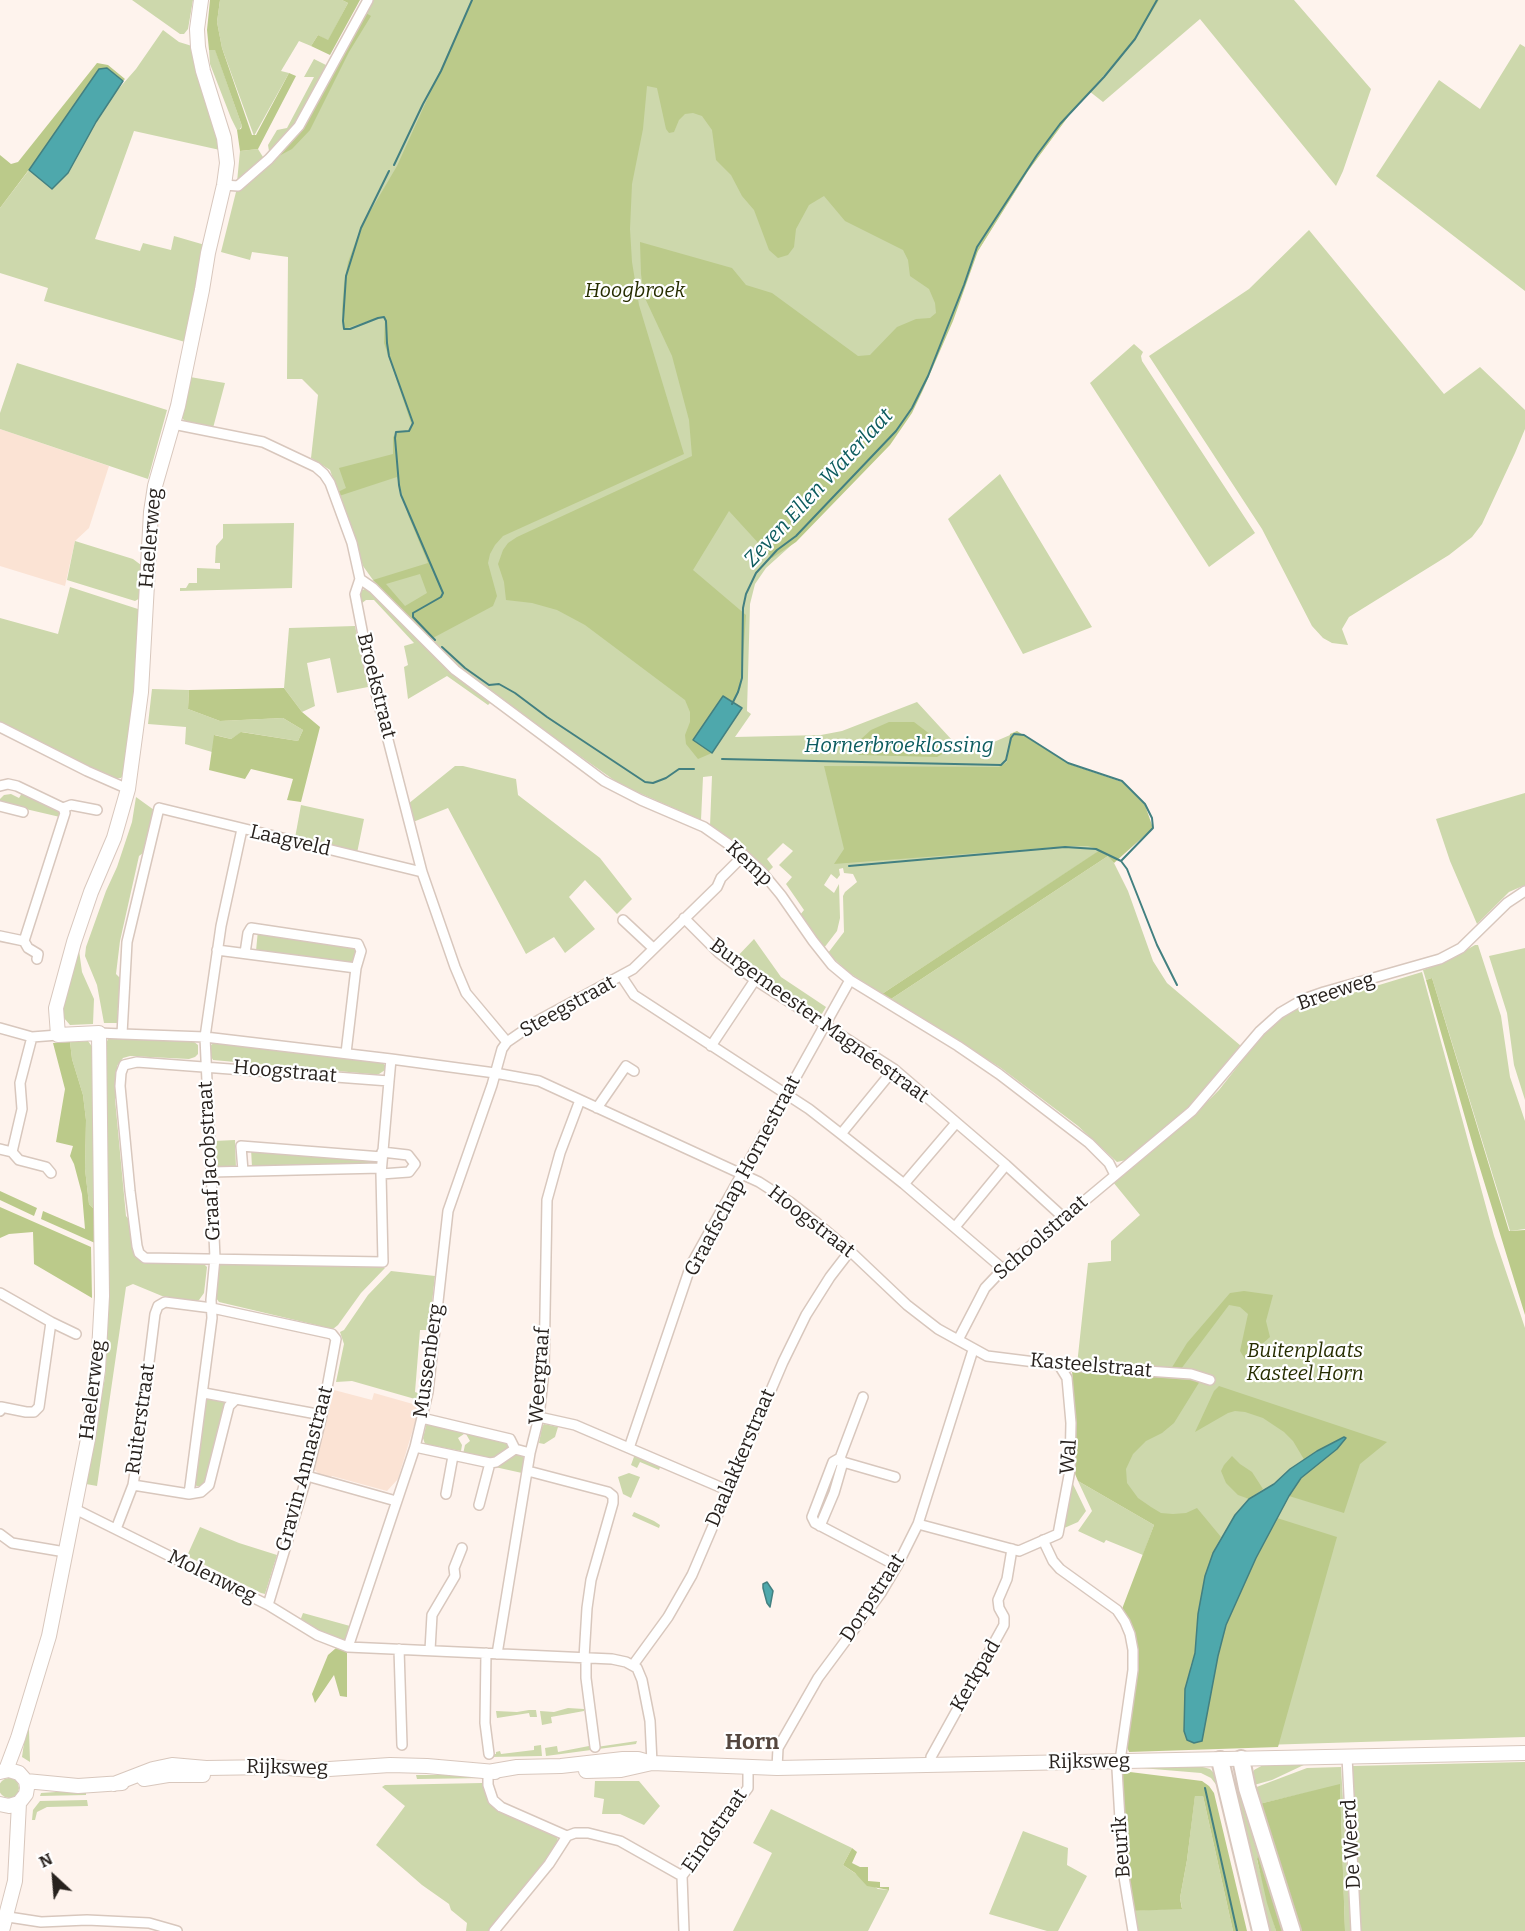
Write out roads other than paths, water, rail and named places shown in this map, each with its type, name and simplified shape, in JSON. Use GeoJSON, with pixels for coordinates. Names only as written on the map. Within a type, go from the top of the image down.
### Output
{"type":"FeatureCollection","features":[{"type":"Feature","properties":{"kind":"highway"},"geometry":{"type":"LineString","coordinates":[[1241,1759],[1247,1788],[1292,1931]]}},
{"type":"Feature","properties":{"kind":"highway"},"geometry":{"type":"LineString","coordinates":[[1220,1760],[1261,1931]]}},
{"type":"Feature","properties":{"kind":"street","name":"Haelerweg"},"geometry":{"type":"LineString","coordinates":[[58,1035],[56,1008],[74,942],[91,892],[114,838],[128,789],[141,692],[152,503],[161,459],[173,424],[224,184],[226,162],[224,138],[203,72],[198,47],[197,29],[201,0]]}},
{"type":"Feature","properties":{"kind":"street"},"geometry":{"type":"LineString","coordinates":[[224,184],[237,186],[269,159],[299,126],[368,0]]}},
{"type":"Feature","properties":{"kind":"street","name":"Broekstraat"},"geometry":{"type":"LineString","coordinates":[[173,424],[263,442],[316,467],[330,483],[352,543],[360,579],[355,594],[369,666],[422,872],[466,993],[507,1042]]}},
{"type":"Feature","properties":{"kind":"street","name":"Kemp"},"geometry":{"type":"LineString","coordinates":[[360,579],[373,588],[455,670],[604,781],[704,827],[744,855],[781,895],[832,964],[850,980],[958,1046],[999,1074],[1089,1143],[1109,1162],[1115,1175]]}},
{"type":"Feature","properties":{"kind":"street"},"geometry":{"type":"LineString","coordinates":[[0,727],[128,789]]}},
{"type":"Feature","properties":{"kind":"street"},"geometry":{"type":"LineString","coordinates":[[0,786],[17,786],[63,808],[71,805],[97,810]]}},
{"type":"Feature","properties":{"kind":"street"},"geometry":{"type":"LineString","coordinates":[[0,806],[23,812]]}},
{"type":"Feature","properties":{"kind":"street"},"geometry":{"type":"LineString","coordinates":[[37,958],[38,954],[28,948],[24,941],[65,813],[63,808]]}},
{"type":"Feature","properties":{"kind":"street","name":"Laagveld"},"geometry":{"type":"LineString","coordinates":[[122,1034],[127,942],[159,808],[422,872]]}},
{"type":"Feature","properties":{"kind":"street","name":"Graaf Jacobstraat"},"geometry":{"type":"LineString","coordinates":[[189,1494],[212,1318],[214,1257],[205,1037],[217,950],[242,829]]}},
{"type":"Feature","properties":{"kind":"street","name":"Steegstraat"},"geometry":{"type":"LineString","coordinates":[[495,1073],[502,1049],[507,1042],[539,1020],[633,969],[717,887],[721,878],[744,855]]}},
{"type":"Feature","properties":{"kind":"street","name":"Breeweg"},"geometry":{"type":"LineString","coordinates":[[1115,1175],[1191,1111],[1260,1030],[1280,1013],[1304,999],[1324,992],[1440,959],[1461,948],[1507,903],[1525,891]]}},
{"type":"Feature","properties":{"kind":"street","name":"Burgemeester Magnéestraat"},"geometry":{"type":"LineString","coordinates":[[684,918],[719,953],[755,980],[894,1070],[1006,1165],[1064,1218]]}},
{"type":"Feature","properties":{"kind":"street"},"geometry":{"type":"LineString","coordinates":[[623,920],[653,948]]}},
{"type":"Feature","properties":{"kind":"street"},"geometry":{"type":"LineString","coordinates":[[245,953],[248,933],[251,928],[259,927],[358,944],[360,951],[346,1053]]}},
{"type":"Feature","properties":{"kind":"street"},"geometry":{"type":"LineString","coordinates":[[0,936],[24,941]]}},
{"type":"Feature","properties":{"kind":"street"},"geometry":{"type":"LineString","coordinates":[[217,950],[356,968]]}},
{"type":"Feature","properties":{"kind":"street"},"geometry":{"type":"LineString","coordinates":[[621,977],[634,995],[809,1109],[904,1184],[1003,1269]]}},
{"type":"Feature","properties":{"kind":"street"},"geometry":{"type":"LineString","coordinates":[[711,1046],[755,980]]}},
{"type":"Feature","properties":{"kind":"street","name":"Graafschap Hornestraat"},"geometry":{"type":"LineString","coordinates":[[629,1448],[692,1264],[850,980]]}},
{"type":"Feature","properties":{"kind":"street"},"geometry":{"type":"LineString","coordinates":[[0,1028],[32,1037],[122,1034]]}},
{"type":"Feature","properties":{"kind":"street","name":"Haelerweg"},"geometry":{"type":"LineString","coordinates":[[2,1931],[3,1916],[15,1881],[18,1854],[13,1788],[18,1738],[49,1636],[88,1439],[98,1370],[102,1296],[99,1033]]}},
{"type":"Feature","properties":{"kind":"street","name":"Hoogstraat"},"geometry":{"type":"LineString","coordinates":[[122,1034],[205,1037],[346,1053],[539,1081],[743,1174],[790,1202],[850,1251],[907,1305],[938,1329],[973,1350]]}},
{"type":"Feature","properties":{"kind":"street"},"geometry":{"type":"LineString","coordinates":[[12,1152],[22,1109],[20,1083],[32,1037]]}},
{"type":"Feature","properties":{"kind":"street"},"geometry":{"type":"LineString","coordinates":[[214,1257],[383,1262],[381,1171],[391,1059]]}},
{"type":"Feature","properties":{"kind":"street","name":"Hoogstraat"},"geometry":{"type":"LineString","coordinates":[[214,1257],[146,1258],[139,1253],[130,1191],[120,1086],[124,1065],[137,1062],[205,1066],[389,1081]]}},
{"type":"Feature","properties":{"kind":"street"},"geometry":{"type":"LineString","coordinates":[[597,1108],[626,1066],[634,1071]]}},
{"type":"Feature","properties":{"kind":"street"},"geometry":{"type":"LineString","coordinates":[[841,1134],[894,1070]]}},
{"type":"Feature","properties":{"kind":"street","name":"Mussenberg"},"geometry":{"type":"LineString","coordinates":[[348,1647],[415,1447],[428,1392],[448,1211],[495,1073]]}},
{"type":"Feature","properties":{"kind":"street","name":"Weergraaf"},"geometry":{"type":"LineString","coordinates":[[497,1654],[530,1453],[539,1417],[544,1370],[547,1200],[560,1153],[580,1100]]}},
{"type":"Feature","properties":{"kind":"street"},"geometry":{"type":"LineString","coordinates":[[904,1184],[956,1123]]}},
{"type":"Feature","properties":{"kind":"street"},"geometry":{"type":"LineString","coordinates":[[211,1172],[409,1172],[415,1164],[408,1155],[241,1146],[243,1171]]}},
{"type":"Feature","properties":{"kind":"street"},"geometry":{"type":"LineString","coordinates":[[0,1149],[12,1152],[19,1160],[46,1167],[51,1173]]}},
{"type":"Feature","properties":{"kind":"street"},"geometry":{"type":"LineString","coordinates":[[955,1227],[1006,1165]]}},
{"type":"Feature","properties":{"kind":"street","name":"Schoolstraat"},"geometry":{"type":"LineString","coordinates":[[958,1340],[985,1288],[1003,1269],[1115,1175]]}},
{"type":"Feature","properties":{"kind":"street","name":"Daalakkerstraat"},"geometry":{"type":"LineString","coordinates":[[633,1665],[668,1617],[692,1575],[783,1362],[806,1316],[830,1277],[850,1251]]}},
{"type":"Feature","properties":{"kind":"street"},"geometry":{"type":"LineString","coordinates":[[0,1293],[76,1334]]}},
{"type":"Feature","properties":{"kind":"street","name":"Ruiterstraat"},"geometry":{"type":"LineString","coordinates":[[116,1529],[133,1485],[155,1314],[158,1306],[165,1302],[212,1308]]}},
{"type":"Feature","properties":{"kind":"street","name":"Gravin Annastraat"},"geometry":{"type":"LineString","coordinates":[[212,1308],[332,1334],[336,1339],[322,1415],[307,1476],[268,1605]]}},
{"type":"Feature","properties":{"kind":"street"},"geometry":{"type":"LineString","coordinates":[[0,1408],[34,1412],[39,1407],[51,1322]]}},
{"type":"Feature","properties":{"kind":"street","name":"Kasteelstraat"},"geometry":{"type":"LineString","coordinates":[[973,1350],[987,1356],[1059,1365],[1191,1374],[1210,1380]]}},
{"type":"Feature","properties":{"kind":"street","name":"Dorpstraat"},"geometry":{"type":"LineString","coordinates":[[777,1768],[778,1748],[818,1678],[881,1593],[918,1524],[973,1350]]}},
{"type":"Feature","properties":{"kind":"street","name":"Wal"},"geometry":{"type":"LineString","coordinates":[[1043,1540],[1058,1534],[1070,1470],[1071,1423],[1068,1386],[1067,1378],[1059,1365]]}},
{"type":"Feature","properties":{"kind":"street"},"geometry":{"type":"LineString","coordinates":[[204,1393],[322,1415]]}},
{"type":"Feature","properties":{"kind":"street"},"geometry":{"type":"LineString","coordinates":[[863,1397],[841,1460],[834,1493],[820,1526],[897,1566]]}},
{"type":"Feature","properties":{"kind":"street"},"geometry":{"type":"LineString","coordinates":[[133,1485],[189,1494],[201,1492],[209,1485],[229,1406],[236,1399]]}},
{"type":"Feature","properties":{"kind":"street"},"geometry":{"type":"LineString","coordinates":[[539,1417],[575,1425],[727,1490]]}},
{"type":"Feature","properties":{"kind":"street"},"geometry":{"type":"LineString","coordinates":[[422,1418],[510,1439],[515,1449],[530,1453]]}},
{"type":"Feature","properties":{"kind":"street"},"geometry":{"type":"LineString","coordinates":[[415,1447],[490,1463],[496,1462],[515,1449]]}},
{"type":"Feature","properties":{"kind":"street"},"geometry":{"type":"LineString","coordinates":[[446,1494],[453,1456]]}},
{"type":"Feature","properties":{"kind":"street"},"geometry":{"type":"LineString","coordinates":[[841,1460],[896,1477]]}},
{"type":"Feature","properties":{"kind":"street"},"geometry":{"type":"LineString","coordinates":[[479,1505],[490,1463]]}},
{"type":"Feature","properties":{"kind":"street"},"geometry":{"type":"LineString","coordinates":[[528,1471],[608,1492],[613,1496],[586,1608],[586,1678],[595,1747]]}},
{"type":"Feature","properties":{"kind":"street"},"geometry":{"type":"LineString","coordinates":[[307,1476],[396,1501]]}},
{"type":"Feature","properties":{"kind":"street","name":"Molenweg"},"geometry":{"type":"LineString","coordinates":[[73,1509],[268,1605],[317,1635],[348,1647],[612,1659],[633,1665]]}},
{"type":"Feature","properties":{"kind":"street"},"geometry":{"type":"LineString","coordinates":[[918,1524],[1019,1551],[1043,1540]]}},
{"type":"Feature","properties":{"kind":"street"},"geometry":{"type":"LineString","coordinates":[[1,1537],[12,1543],[65,1552]]}},
{"type":"Feature","properties":{"kind":"street","name":"Beurik"},"geometry":{"type":"LineString","coordinates":[[1043,1540],[1053,1561],[1060,1569],[1117,1610],[1130,1634],[1133,1670],[1117,1769],[1123,1871],[1133,1931]]}},
{"type":"Feature","properties":{"kind":"street"},"geometry":{"type":"LineString","coordinates":[[430,1650],[432,1615],[455,1576],[454,1568],[462,1548]]}},
{"type":"Feature","properties":{"kind":"street","name":"Kerkpad"},"geometry":{"type":"LineString","coordinates":[[931,1761],[956,1710],[1004,1625],[1004,1617],[998,1600],[1007,1578],[1012,1549]]}},
{"type":"Feature","properties":{"kind":"street"},"geometry":{"type":"LineString","coordinates":[[399,1649],[402,1745]]}},
{"type":"Feature","properties":{"kind":"street"},"geometry":{"type":"LineString","coordinates":[[486,1653],[485,1723],[489,1754]]}},
{"type":"Feature","properties":{"kind":"street"},"geometry":{"type":"LineString","coordinates":[[633,1665],[639,1673],[645,1692],[653,1753],[652,1764]]}},
{"type":"Feature","properties":{"kind":"street","name":"Rijksweg"},"geometry":{"type":"LineString","coordinates":[[13,1788],[114,1784],[153,1769],[172,1765],[200,1768],[273,1767],[314,1770],[390,1765],[488,1772],[517,1767],[561,1767],[620,1759],[638,1759],[652,1764],[777,1768],[931,1761],[1119,1762],[1525,1753]]}},
{"type":"Feature","properties":{"kind":"street","name":"De Weerd"},"geometry":{"type":"LineString","coordinates":[[1347,1757],[1356,1931]]}},
{"type":"Feature","properties":{"kind":"street","name":"Eindstraat"},"geometry":{"type":"LineString","coordinates":[[684,1931],[682,1876],[748,1788],[748,1768]]}},
{"type":"Feature","properties":{"kind":"street"},"geometry":{"type":"LineString","coordinates":[[488,1772],[488,1785],[493,1800],[501,1807],[567,1836]]}},
{"type":"Feature","properties":{"kind":"street"},"geometry":{"type":"LineString","coordinates":[[494,1931],[549,1863],[567,1836],[575,1833],[588,1833],[620,1841],[682,1876]]}},
{"type":"Feature","properties":{"kind":"street"},"geometry":{"type":"LineString","coordinates":[[3,1916],[41,1922],[87,1920],[149,1923],[177,1931]]}},
{"type":"Feature","properties":{"kind":"water"},"geometry":{"type":"Polygon","coordinates":[[[107,68],[123,81],[96,122],[68,173],[52,189],[29,170],[99,69],[107,68]]]}},
{"type":"Feature","properties":{"kind":"water"},"geometry":{"type":"Polygon","coordinates":[[[723,696],[742,708],[712,753],[693,740],[723,696]]]}},
{"type":"Feature","properties":{"kind":"water"},"geometry":{"type":"Polygon","coordinates":[[[1346,1438],[1337,1449],[1301,1478],[1256,1558],[1226,1625],[1202,1741],[1194,1743],[1187,1740],[1184,1731],[1185,1689],[1195,1653],[1198,1614],[1205,1576],[1213,1553],[1235,1515],[1249,1499],[1274,1484],[1290,1469],[1317,1451],[1346,1438]]]}},
{"type":"Feature","properties":{"kind":"water"},"geometry":{"type":"Polygon","coordinates":[[[767,1582],[773,1591],[770,1607],[763,1588],[763,1584],[767,1582]]]}},
{"type":"Feature","properties":{"kind":"waterway","name":"Hornerbroeklossing"},"geometry":{"type":"LineString","coordinates":[[394,165],[441,71],[472,0]]}},
{"type":"Feature","properties":{"kind":"waterway","name":"Zeven Ellen Waterlaat"},"geometry":{"type":"LineString","coordinates":[[732,704],[742,678],[743,608],[746,594],[756,573],[777,550],[796,536],[896,431],[912,408],[928,376],[977,247],[1037,155],[1060,124],[1104,77],[1135,39],[1157,0]]}},
{"type":"Feature","properties":{"kind":"waterway","name":"Hornerbroeklossing"},"geometry":{"type":"LineString","coordinates":[[389,171],[361,228],[346,276],[343,321],[344,329],[350,329],[378,318],[384,317],[386,321],[389,356],[413,423],[409,431],[396,432],[401,495],[443,593],[441,597],[413,613],[413,617],[435,640]]}},
{"type":"Feature","properties":{"kind":"waterway","name":"Hornerbroeklossing"},"geometry":{"type":"LineString","coordinates":[[442,647],[465,668],[489,685],[499,684],[515,693],[645,782],[653,783],[679,769],[694,769]]}},
{"type":"Feature","properties":{"kind":"waterway","name":"Hornerbroeklossing"},"geometry":{"type":"LineString","coordinates":[[722,759],[1001,765],[1006,760],[1014,734],[1024,735],[1068,763],[1122,781],[1145,804],[1152,818],[1153,828],[1121,861]]}},
{"type":"Feature","properties":{"kind":"waterway","name":"Hornerbroeklossing"},"geometry":{"type":"LineString","coordinates":[[849,866],[1065,847],[1096,849],[1121,861],[1127,869],[1157,945],[1177,985]]}},
{"type":"Feature","properties":{"kind":"waterway"},"geometry":{"type":"LineString","coordinates":[[1205,1788],[1237,1931]]}},
{"type":"Feature","properties":{"kind":"district","name":"Horn"},"geometry":{"type":"Point","coordinates":[752,1743]}},
{"type":"Feature","properties":{"kind":"park label","name":"Hoogbroek"},"geometry":{"type":"Point","coordinates":[635,291]}},
{"type":"Feature","properties":{"kind":"park label","name":"Buitenplaats Kasteel Horn"},"geometry":{"type":"Point","coordinates":[1305,1362]}}]}
